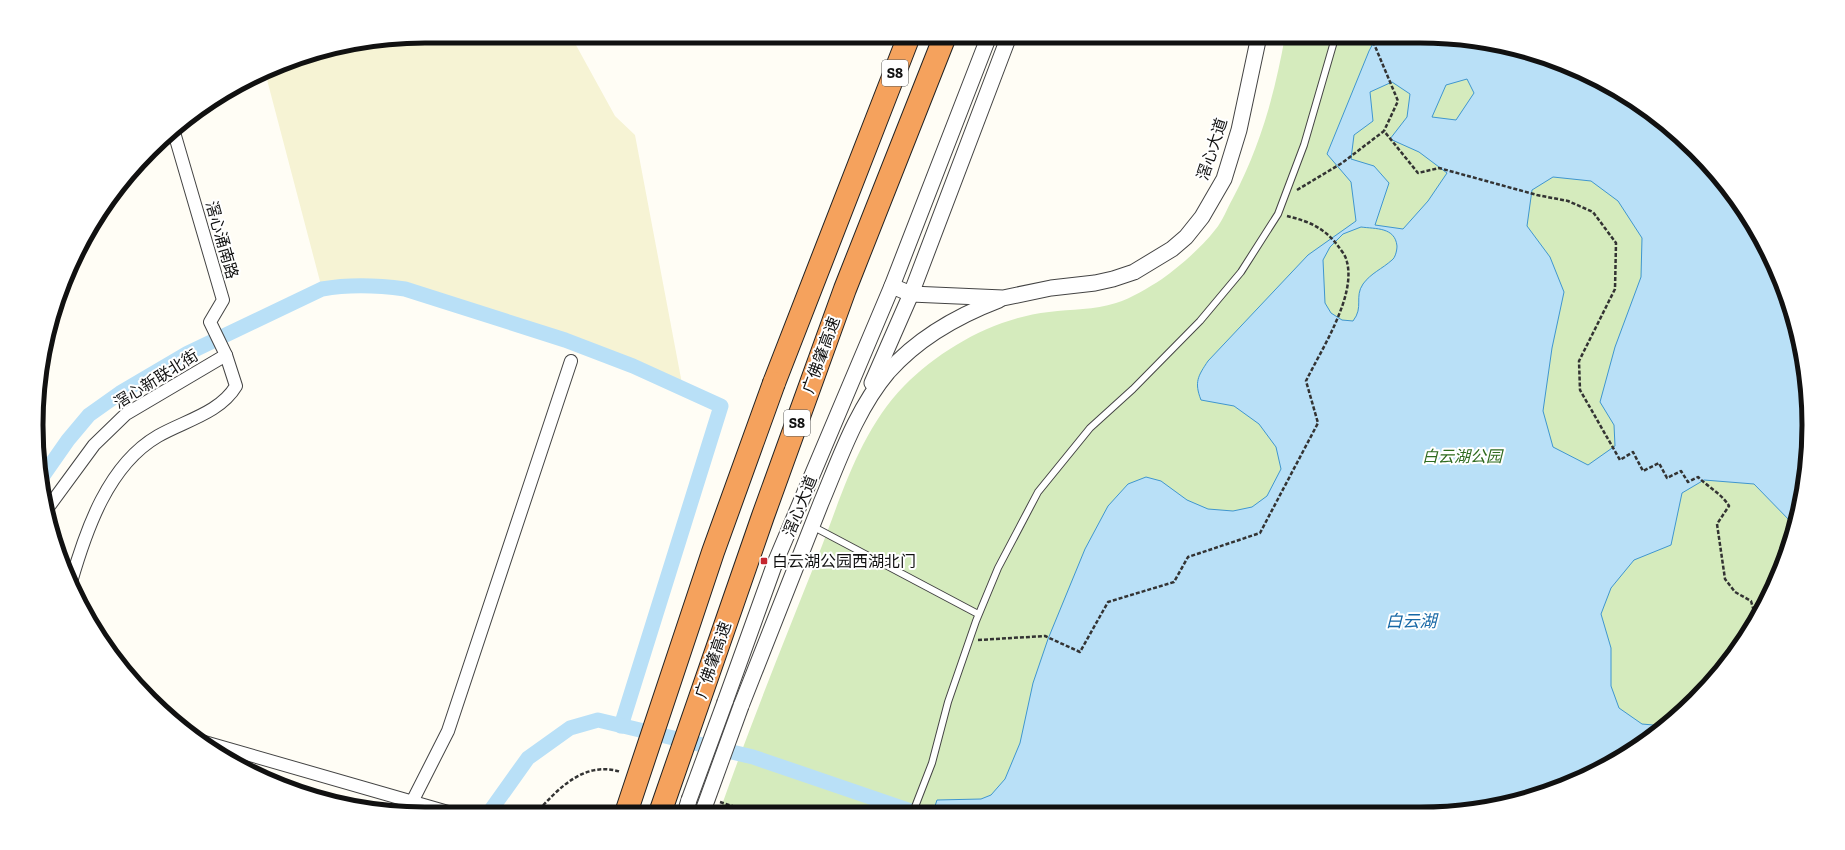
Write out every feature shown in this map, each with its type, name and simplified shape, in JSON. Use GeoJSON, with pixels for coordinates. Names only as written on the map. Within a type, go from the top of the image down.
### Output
{"type":"FeatureCollection","features":[{"type":"Feature","properties":{"kind":"highway","name":"广佛肇高速"},"geometry":{"type":"LineString","coordinates":[[628,807],[713,552],[774,383],[906,43]]}},
{"type":"Feature","properties":{"kind":"highway","name":"广佛肇高速"},"geometry":{"type":"LineString","coordinates":[[662,807],[766,509],[845,290],[942,43]]}},
{"type":"Feature","properties":{"kind":"street"},"geometry":{"type":"LineString","coordinates":[[837,440],[892,286],[986,43]]}},
{"type":"Feature","properties":{"kind":"street"},"geometry":{"type":"LineString","coordinates":[[837,440],[911,294],[1006,43]]}},
{"type":"Feature","properties":{"kind":"street","name":"滘心大道"},"geometry":{"type":"LineString","coordinates":[[687,807],[775,563],[837,440],[888,372],[907,352],[960,317],[1004,298],[1051,288],[1095,283],[1134,272],[1152,263],[1186,237],[1202,217],[1224,179],[1239,130],[1258,43]]}},
{"type":"Feature","properties":{"kind":"street","name":"滘心涌南路"},"geometry":{"type":"LineString","coordinates":[[73,574],[95,514],[115,477],[133,456],[156,437],[216,407],[230,396],[236,386],[226,355],[210,322],[223,300],[175,136]]}},
{"type":"Feature","properties":{"kind":"street","name":"滘心大道"},"geometry":{"type":"LineString","coordinates":[[892,286],[911,294],[1004,298]]}},
{"type":"Feature","properties":{"kind":"street","name":"滘心新联北街"},"geometry":{"type":"LineString","coordinates":[[51,504],[94,445],[126,414],[226,355]]}},
{"type":"Feature","properties":{"kind":"street"},"geometry":{"type":"LineString","coordinates":[[411,806],[448,731],[571,361]]}},
{"type":"Feature","properties":{"kind":"street","name":"滘心大道"},"geometry":{"type":"LineString","coordinates":[[705,807],[741,706],[812,526],[837,440]]}},
{"type":"Feature","properties":{"kind":"street"},"geometry":{"type":"LineString","coordinates":[[216,745],[409,806]]}},
{"type":"Feature","properties":{"kind":"lane"},"geometry":{"type":"LineString","coordinates":[[915,807],[924,784],[968,641],[978,614],[998,568],[1038,492],[1090,428],[1133,389],[1200,321],[1241,272],[1278,214],[1285,198],[1304,145],[1333,43]]}},
{"type":"Feature","properties":{"kind":"lane"},"geometry":{"type":"LineString","coordinates":[[812,526],[978,614]]}},
{"type":"Feature","properties":{"kind":"path"},"geometry":{"type":"LineString","coordinates":[[1285,198],[1342,162],[1384,131],[1398,101],[1374,43]]}},
{"type":"Feature","properties":{"kind":"path"},"geometry":{"type":"LineString","coordinates":[[1384,131],[1418,173],[1439,168],[1537,195],[1568,201],[1593,212],[1616,243],[1615,289],[1579,361],[1580,390],[1620,460],[1633,452],[1643,470],[1659,463],[1667,478],[1681,471],[1688,482],[1698,477],[1712,490],[1724,498],[1729,506],[1717,524],[1725,579],[1735,592],[1751,601],[1754,611]]}},
{"type":"Feature","properties":{"kind":"path"},"geometry":{"type":"LineString","coordinates":[[968,641],[1045,636],[1080,652],[1108,602],[1174,582],[1188,557],[1260,533],[1318,423],[1306,381],[1339,313],[1348,282],[1347,261],[1330,234],[1317,226],[1278,214]]}},
{"type":"Feature","properties":{"kind":"shaded area"},"geometry":{"type":"Polygon","coordinates":[[[425,43],[575,43],[615,116],[635,135],[683,389],[633,366],[565,340],[405,289],[345,285],[322,289],[266,77],[302,63],[326,56],[375,46],[425,43]]]}},
{"type":"Feature","properties":{"kind":"green space","name":"白云湖公园"},"geometry":{"type":"Polygon","coordinates":[[[1284,43],[1445,44],[1495,50],[1519,56],[1543,63],[1589,82],[1632,107],[1672,138],[1707,173],[1723,192],[1738,213],[1763,256],[1782,302],[1795,350],[1799,375],[1802,425],[1799,475],[1795,500],[1782,548],[1763,594],[1738,637],[1723,658],[1690,695],[1672,712],[1653,728],[1611,756],[1589,768],[1543,787],[1495,800],[1470,804],[1420,807],[721,807],[843,489],[863,445],[888,404],[904,386],[935,359],[952,347],[989,328],[1029,315],[1099,307],[1122,301],[1162,279],[1176,268],[1203,244],[1220,223],[1243,179],[1259,139],[1276,78],[1284,43]]]}},
{"type":"Feature","properties":{"kind":"water","name":"白云湖"},"geometry":{"type":"Polygon","coordinates":[[[1373,43],[1420,43],[1470,46],[1519,56],[1543,63],[1589,82],[1632,107],[1653,122],[1690,155],[1723,192],[1738,213],[1763,256],[1782,302],[1795,350],[1799,375],[1802,425],[1799,475],[1790,521],[1754,484],[1704,480],[1682,493],[1671,545],[1634,560],[1611,588],[1601,614],[1611,648],[1611,686],[1619,708],[1642,724],[1656,725],[1632,743],[1589,768],[1543,787],[1495,800],[1470,804],[1420,807],[935,807],[937,800],[981,799],[991,795],[1005,779],[1020,743],[1033,683],[1048,639],[1085,549],[1108,506],[1128,484],[1146,477],[1161,481],[1187,500],[1208,509],[1233,511],[1252,507],[1267,496],[1281,469],[1276,447],[1259,424],[1234,406],[1201,400],[1198,388],[1198,379],[1208,361],[1308,255],[1356,221],[1351,182],[1327,154],[1373,43]],[[1467,79],[1446,85],[1432,117],[1456,120],[1474,93],[1467,79]],[[1392,82],[1370,92],[1373,121],[1354,135],[1351,159],[1374,166],[1389,183],[1375,225],[1403,229],[1428,201],[1447,173],[1419,152],[1390,139],[1407,117],[1410,94],[1392,82]],[[1553,177],[1532,190],[1527,226],[1550,257],[1564,292],[1552,348],[1543,411],[1553,447],[1588,465],[1615,446],[1614,425],[1600,402],[1615,347],[1641,277],[1642,238],[1618,201],[1591,181],[1553,177]],[[1361,227],[1343,234],[1330,247],[1323,260],[1325,303],[1331,313],[1342,320],[1353,321],[1358,311],[1359,293],[1363,284],[1393,259],[1397,250],[1393,235],[1389,232],[1361,227]]]}},
{"type":"Feature","properties":{"kind":"waterway"},"geometry":{"type":"LineString","coordinates":[[46,472],[68,440],[89,415],[120,393],[188,353],[322,289],[343,286],[405,289],[565,340],[633,366],[721,406],[621,726]]}},
{"type":"Feature","properties":{"kind":"waterway"},"geometry":{"type":"LineString","coordinates":[[493,807],[528,758],[570,728],[598,720],[753,757],[899,807]]}},
{"type":"Feature","properties":{"kind":"place","name":"白云湖公园西湖北门"},"geometry":{"type":"Point","coordinates":[764,561]}}]}
